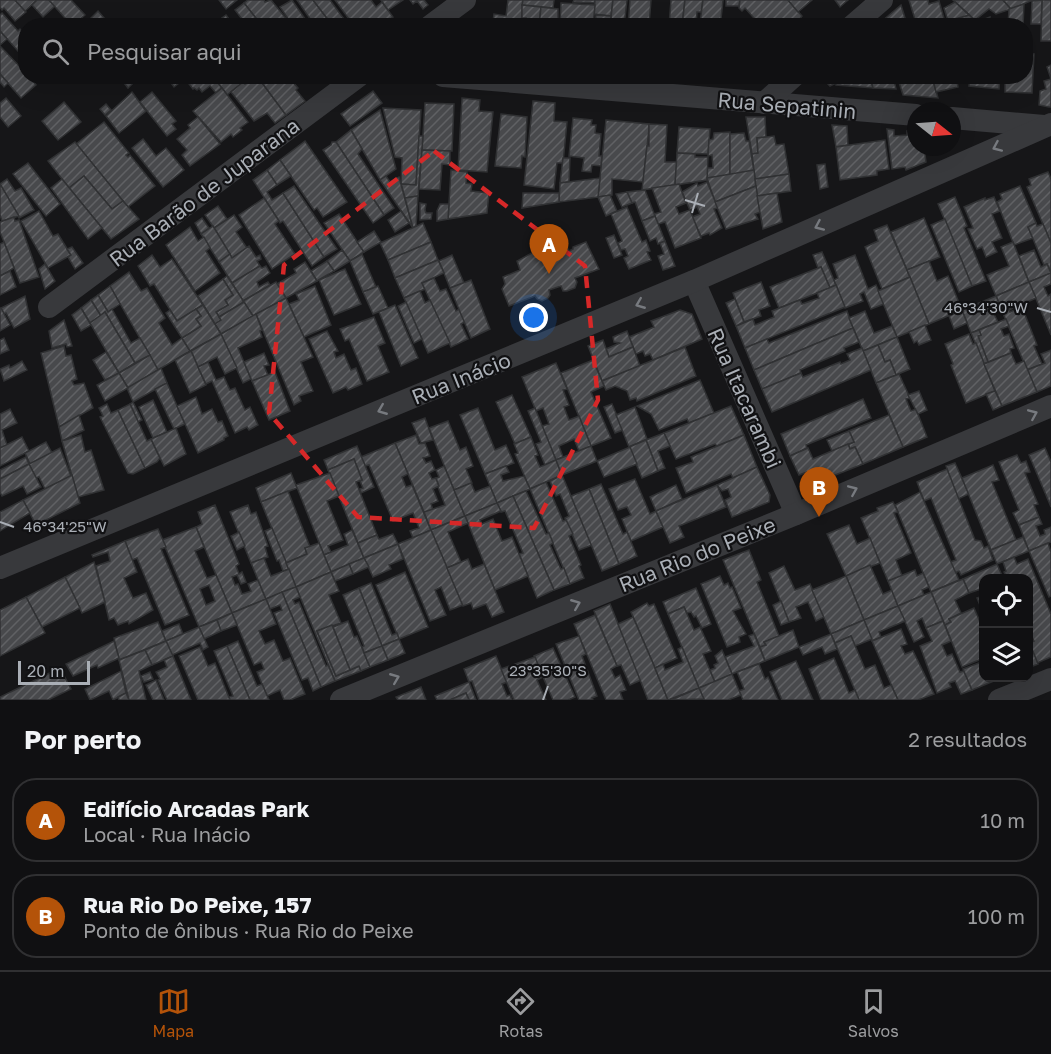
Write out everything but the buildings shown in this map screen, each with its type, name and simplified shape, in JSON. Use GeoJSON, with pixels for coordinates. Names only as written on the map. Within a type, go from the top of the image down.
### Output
{"type":"FeatureCollection","features":[{"type":"Feature","properties":{"kind":"street"},"geometry":{"type":"LineString","coordinates":[[441,18],[465,0]]}},
{"type":"Feature","properties":{"kind":"street"},"geometry":{"type":"LineString","coordinates":[[861,18],[882,0]]}},
{"type":"Feature","properties":{"kind":"street","name":"Rua Barão de Juparana"},"geometry":{"type":"LineString","coordinates":[[50,307],[348,84]]}},
{"type":"Feature","properties":{"kind":"street","name":"Rua Sepatinin"},"geometry":{"type":"LineString","coordinates":[[538,84],[907,115]]}},
{"type":"Feature","properties":{"kind":"street"},"geometry":{"type":"LineString","coordinates":[[764,103],[785,84]]}},
{"type":"Feature","properties":{"kind":"street"},"geometry":{"type":"LineString","coordinates":[[961,119],[1048,125]]}},
{"type":"Feature","properties":{"kind":"street","name":"Rua Inácio"},"geometry":{"type":"LineString","coordinates":[[0,568],[694,282],[1048,125]]}},
{"type":"Feature","properties":{"kind":"street","name":"Rua Itacarambi"},"geometry":{"type":"LineString","coordinates":[[694,282],[796,514]]}},
{"type":"Feature","properties":{"kind":"street","name":"Rua Rio do Peixe"},"geometry":{"type":"LineString","coordinates":[[341,700],[796,514],[1051,406]]}},
{"type":"Feature","properties":{"kind":"street"},"geometry":{"type":"LineString","coordinates":[[999,700],[1051,679]]}},
{"type":"Feature","properties":{"kind":"highlighted area"},"geometry":{"type":"Polygon","coordinates":[[[434,151],[585,266],[598,400],[534,528],[358,517],[269,413],[284,265],[434,151]]]}},
{"type":"Feature","properties":{"kind":"place","name":"Edifício Arcadas Park"},"geometry":{"type":"Point","coordinates":[549,274]}},
{"type":"Feature","properties":{"kind":"place","name":"Rua Rio Do Peixe, 157"},"geometry":{"type":"Point","coordinates":[819,517]}}]}
